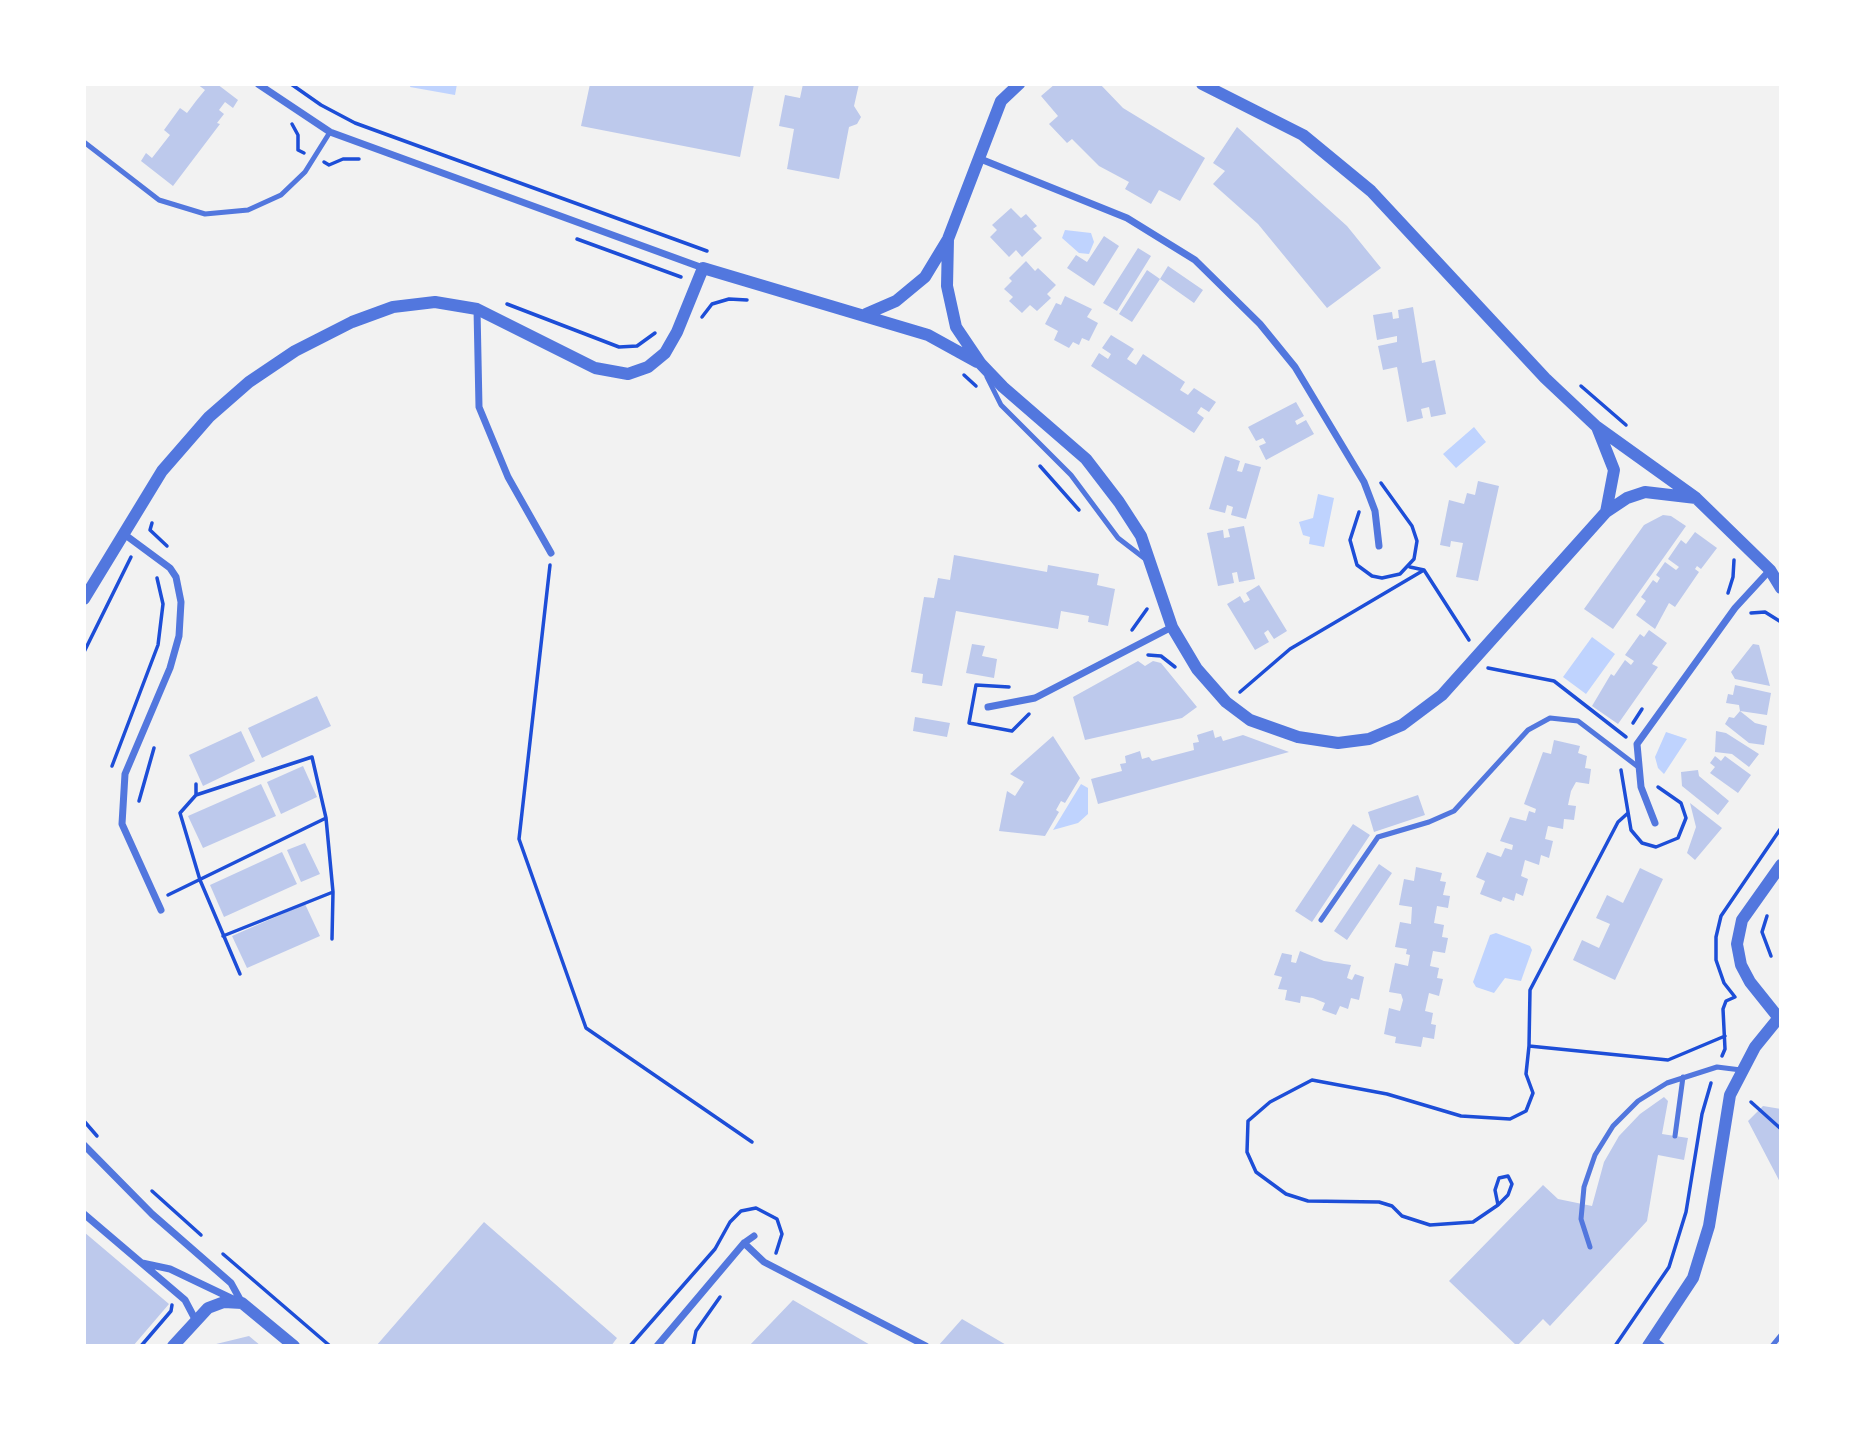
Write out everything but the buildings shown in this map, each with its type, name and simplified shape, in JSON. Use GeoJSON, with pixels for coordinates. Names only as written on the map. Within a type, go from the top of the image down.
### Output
{"type":"FeatureCollection","features":[{"type":"Feature","properties":{"kind":"street"},"geometry":{"type":"LineString","coordinates":[[258,84],[330,132],[703,268],[866,314],[928,335],[981,364]]}},
{"type":"Feature","properties":{"kind":"street"},"geometry":{"type":"LineString","coordinates":[[866,314],[896,301],[925,277],[948,239],[1000,101],[1019,84]]}},
{"type":"Feature","properties":{"kind":"street"},"geometry":{"type":"LineString","coordinates":[[1202,84],[1303,135],[1371,191],[1416,237],[1511,345],[1597,427],[1696,498],[1770,570],[1781,588]]}},
{"type":"Feature","properties":{"kind":"street"},"geometry":{"type":"LineString","coordinates":[[978,158],[1126,218],[1195,260],[1260,324],[1295,367],[1364,482],[1375,511],[1379,545]]}},
{"type":"Feature","properties":{"kind":"street"},"geometry":{"type":"LineString","coordinates":[[948,239],[947,286],[956,327],[981,364],[1003,387],[1086,458],[1141,536],[1172,627],[1197,669],[1226,702],[1250,720],[1298,737],[1338,743],[1369,740],[1402,725],[1442,695],[1606,512],[1627,498],[1645,492],[1696,498]]}},
{"type":"Feature","properties":{"kind":"street"},"geometry":{"type":"LineString","coordinates":[[84,599],[169,462],[190,435],[249,382],[295,351],[352,322],[393,307],[435,302],[477,309],[596,368],[628,373],[648,367],[665,354],[703,268]]}},
{"type":"Feature","properties":{"kind":"street"},"geometry":{"type":"LineString","coordinates":[[477,309],[479,407],[508,477],[551,553]]}},
{"type":"Feature","properties":{"kind":"street"},"geometry":{"type":"LineString","coordinates":[[1597,427],[1614,470],[1606,512]]}},
{"type":"Feature","properties":{"kind":"street"},"geometry":{"type":"LineString","coordinates":[[124,534],[170,568],[176,577],[181,602],[179,636],[170,668],[125,774],[122,824],[161,910]]}},
{"type":"Feature","properties":{"kind":"street"},"geometry":{"type":"LineString","coordinates":[[1655,822],[1641,787],[1637,744],[1735,608],[1770,570]]}},
{"type":"Feature","properties":{"kind":"street"},"geometry":{"type":"LineString","coordinates":[[988,708],[1035,698],[1172,627]]}},
{"type":"Feature","properties":{"kind":"street"},"geometry":{"type":"LineString","coordinates":[[1655,1343],[1693,1278],[1703,1251],[1730,1095],[1741,1070],[1780,1016],[1750,982],[1741,965],[1737,944],[1742,920],[1781,864]]}},
{"type":"Feature","properties":{"kind":"street"},"geometry":{"type":"LineString","coordinates":[[84,1145],[152,1214],[231,1283],[242,1303]]}},
{"type":"Feature","properties":{"kind":"street"},"geometry":{"type":"LineString","coordinates":[[84,1214],[185,1300],[195,1319]]}},
{"type":"Feature","properties":{"kind":"street"},"geometry":{"type":"LineString","coordinates":[[657,1346],[744,1243],[754,1236]]}},
{"type":"Feature","properties":{"kind":"street"},"geometry":{"type":"LineString","coordinates":[[744,1243],[764,1262],[926,1346]]}},
{"type":"Feature","properties":{"kind":"street"},"geometry":{"type":"LineString","coordinates":[[139,1262],[170,1269],[242,1303],[294,1346]]}},
{"type":"Feature","properties":{"kind":"street"},"geometry":{"type":"LineString","coordinates":[[173,1346],[195,1319],[208,1308],[224,1302],[242,1303]]}},
{"type":"Feature","properties":{"kind":"lane"},"geometry":{"type":"LineString","coordinates":[[84,142],[159,200],[205,214],[248,210],[281,195],[305,172],[330,132]]}},
{"type":"Feature","properties":{"kind":"lane"},"geometry":{"type":"LineString","coordinates":[[981,364],[1001,405],[1071,475],[1118,538],[1150,562]]}},
{"type":"Feature","properties":{"kind":"lane"},"geometry":{"type":"LineString","coordinates":[[1321,920],[1378,837],[1429,822],[1454,811],[1528,730],[1550,718],[1578,721],[1637,766]]}},
{"type":"Feature","properties":{"kind":"lane"},"geometry":{"type":"LineString","coordinates":[[1590,1247],[1581,1219],[1581,1203],[1588,1171],[1613,1126],[1637,1101],[1683,1076],[1717,1067],[1741,1070]]}},
{"type":"Feature","properties":{"kind":"lane"},"geometry":{"type":"LineString","coordinates":[[1675,1136],[1683,1076]]}},
{"type":"Feature","properties":{"kind":"lane"},"geometry":{"type":"LineString","coordinates":[[1772,1346],[1781,1335]]}},
{"type":"Feature","properties":{"kind":"path"},"geometry":{"type":"LineString","coordinates":[[291,84],[321,105],[355,123],[715,253]]}},
{"type":"Feature","properties":{"kind":"path"},"geometry":{"type":"LineString","coordinates":[[678,288],[682,278]]}},
{"type":"Feature","properties":{"kind":"path"},"geometry":{"type":"LineString","coordinates":[[697,328],[712,304],[729,299],[756,300]]}},
{"type":"Feature","properties":{"kind":"path"},"geometry":{"type":"LineString","coordinates":[[501,302],[526,308],[619,347],[637,346],[657,331]]}},
{"type":"Feature","properties":{"kind":"path"},"geometry":{"type":"LineString","coordinates":[[957,369],[982,391]]}},
{"type":"Feature","properties":{"kind":"path"},"geometry":{"type":"LineString","coordinates":[[1035,460],[1079,511]]}},
{"type":"Feature","properties":{"kind":"path"},"geometry":{"type":"LineString","coordinates":[[1360,508],[1350,540],[1357,565],[1372,576],[1382,578],[1400,574],[1409,567],[1417,549],[1416,533],[1379,480]]}},
{"type":"Feature","properties":{"kind":"path"},"geometry":{"type":"LineString","coordinates":[[154,515],[150,530],[174,553]]}},
{"type":"Feature","properties":{"kind":"path"},"geometry":{"type":"LineString","coordinates":[[1726,600],[1733,577],[1732,552]]}},
{"type":"Feature","properties":{"kind":"path"},"geometry":{"type":"LineString","coordinates":[[551,553],[519,839],[586,1028],[752,1142]]}},
{"type":"Feature","properties":{"kind":"path"},"geometry":{"type":"LineString","coordinates":[[84,652],[132,555],[141,563]]}},
{"type":"Feature","properties":{"kind":"path"},"geometry":{"type":"LineString","coordinates":[[1409,567],[1424,570],[1473,647]]}},
{"type":"Feature","properties":{"kind":"path"},"geometry":{"type":"LineString","coordinates":[[111,774],[112,762],[158,645],[163,604],[158,578],[149,570]]}},
{"type":"Feature","properties":{"kind":"path"},"geometry":{"type":"LineString","coordinates":[[1240,699],[1236,696],[1290,649],[1424,570]]}},
{"type":"Feature","properties":{"kind":"path"},"geometry":{"type":"LineString","coordinates":[[1126,633],[1137,627],[1147,612],[1146,603]]}},
{"type":"Feature","properties":{"kind":"path"},"geometry":{"type":"LineString","coordinates":[[1742,618],[1755,611],[1765,612],[1781,622]]}},
{"type":"Feature","properties":{"kind":"path"},"geometry":{"type":"LineString","coordinates":[[1143,654],[1161,656],[1175,666],[1181,675]]}},
{"type":"Feature","properties":{"kind":"path"},"geometry":{"type":"LineString","coordinates":[[1491,661],[1485,668],[1554,681],[1626,737]]}},
{"type":"Feature","properties":{"kind":"path"},"geometry":{"type":"LineString","coordinates":[[1018,686],[976,685],[969,723],[1012,731],[1039,709]]}},
{"type":"Feature","properties":{"kind":"path"},"geometry":{"type":"LineString","coordinates":[[1651,698],[1626,737],[1622,755],[1625,797],[1631,831],[1648,846],[1665,846],[1682,833],[1686,818],[1681,803],[1660,790],[1652,779]]}},
{"type":"Feature","properties":{"kind":"path"},"geometry":{"type":"LineString","coordinates":[[138,806],[144,775],[156,740]]}},
{"type":"Feature","properties":{"kind":"path"},"geometry":{"type":"LineString","coordinates":[[240,974],[200,880],[180,813],[196,795],[312,757],[326,818],[333,892],[332,939]]}},
{"type":"Feature","properties":{"kind":"path"},"geometry":{"type":"LineString","coordinates":[[196,784],[196,795]]}},
{"type":"Feature","properties":{"kind":"path"},"geometry":{"type":"LineString","coordinates":[[1498,1205],[1494,1190],[1499,1178],[1508,1176],[1512,1184],[1498,1205],[1474,1222],[1430,1225],[1402,1216],[1392,1206],[1379,1202],[1308,1201],[1286,1194],[1256,1172],[1247,1152],[1248,1121],[1269,1102],[1312,1080],[1387,1094],[1461,1116],[1510,1119],[1526,1111],[1533,1093],[1526,1074],[1530,990],[1618,822],[1629,811]]}},
{"type":"Feature","properties":{"kind":"path"},"geometry":{"type":"LineString","coordinates":[[156,901],[326,818]]}},
{"type":"Feature","properties":{"kind":"path"},"geometry":{"type":"LineString","coordinates":[[223,936],[333,892]]}},
{"type":"Feature","properties":{"kind":"path"},"geometry":{"type":"LineString","coordinates":[[1769,912],[1762,932],[1771,956]]}},
{"type":"Feature","properties":{"kind":"path"},"geometry":{"type":"LineString","coordinates":[[1615,1346],[1669,1267],[1686,1212],[1709,1089],[1725,1049],[1723,1019],[1726,1001],[1735,997]]}},
{"type":"Feature","properties":{"kind":"path"},"geometry":{"type":"LineString","coordinates":[[1529,1046],[1668,1060],[1725,1035]]}},
{"type":"Feature","properties":{"kind":"path"},"geometry":{"type":"LineString","coordinates":[[1751,1102],[1781,1129]]}},
{"type":"Feature","properties":{"kind":"path"},"geometry":{"type":"LineString","coordinates":[[84,1121],[100,1138]]}},
{"type":"Feature","properties":{"kind":"path"},"geometry":{"type":"LineString","coordinates":[[142,1182],[210,1243]]}},
{"type":"Feature","properties":{"kind":"path"},"geometry":{"type":"LineString","coordinates":[[220,1252],[330,1346]]}},
{"type":"Feature","properties":{"kind":"path"},"geometry":{"type":"LineString","coordinates":[[693,1346],[696,1331],[721,1294]]}},
{"type":"Feature","properties":{"kind":"path"},"geometry":{"type":"LineString","coordinates":[[141,1346],[171,1311],[172,1299]]}},
{"type":"Feature","properties":{"kind":"water"},"geometry":{"type":"Polygon","coordinates":[[[411,84],[457,84],[455,95],[410,87],[411,84]]]}},
{"type":"Feature","properties":{"kind":"water"},"geometry":{"type":"Polygon","coordinates":[[[1065,230],[1091,233],[1094,242],[1089,254],[1079,253],[1062,238],[1065,230]]]}},
{"type":"Feature","properties":{"kind":"water"},"geometry":{"type":"Polygon","coordinates":[[[1474,427],[1486,442],[1456,468],[1443,454],[1474,427]]]}},
{"type":"Feature","properties":{"kind":"water"},"geometry":{"type":"Polygon","coordinates":[[[1318,494],[1334,498],[1324,547],[1309,544],[1310,537],[1303,535],[1299,522],[1313,518],[1318,494]]]}},
{"type":"Feature","properties":{"kind":"water"},"geometry":{"type":"Polygon","coordinates":[[[1592,637],[1615,654],[1586,694],[1563,677],[1592,637]]]}},
{"type":"Feature","properties":{"kind":"water"},"geometry":{"type":"Polygon","coordinates":[[[1666,732],[1687,739],[1664,774],[1658,768],[1655,757],[1666,732]]]}},
{"type":"Feature","properties":{"kind":"water"},"geometry":{"type":"Polygon","coordinates":[[[1081,784],[1088,788],[1088,814],[1078,823],[1053,830],[1081,784]]]}},
{"type":"Feature","properties":{"kind":"water"},"geometry":{"type":"Polygon","coordinates":[[[1496,933],[1530,946],[1532,950],[1521,981],[1505,978],[1494,993],[1476,987],[1473,982],[1490,935],[1496,933]]]}}]}
